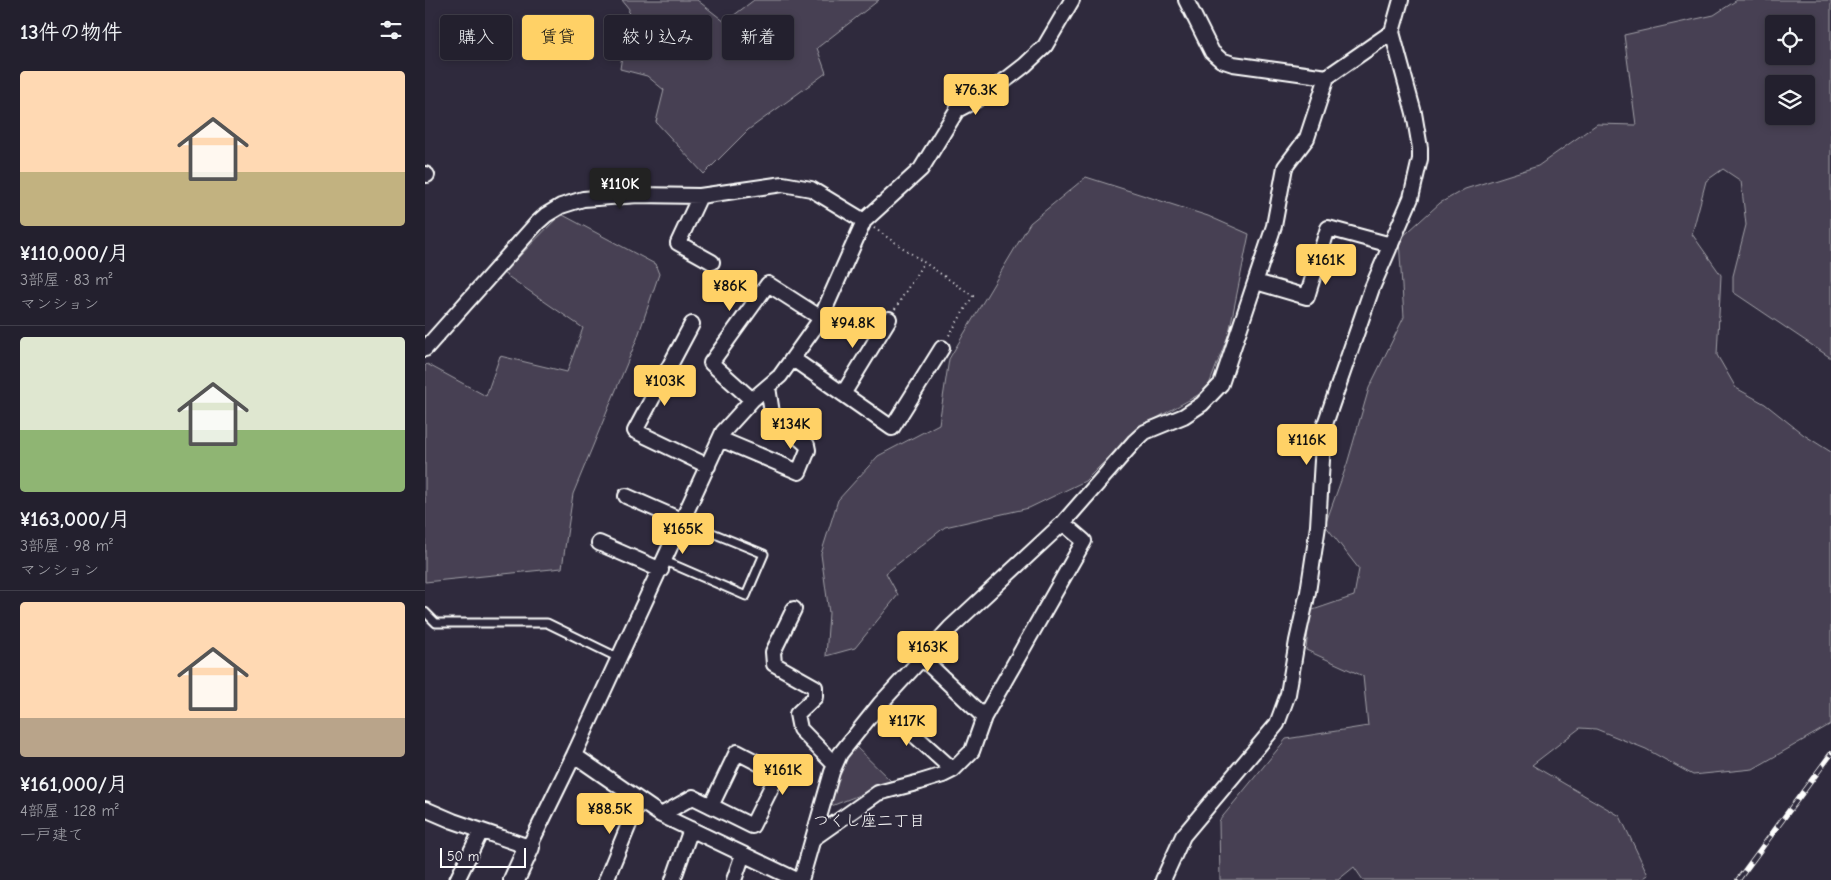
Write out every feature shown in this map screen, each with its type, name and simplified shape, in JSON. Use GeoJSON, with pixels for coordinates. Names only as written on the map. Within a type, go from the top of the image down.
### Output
{"type":"FeatureCollection","features":[{"type":"Feature","properties":{"kind":"street"},"geometry":{"type":"LineString","coordinates":[[514,880],[663,565],[723,432],[752,400],[780,376],[821,318],[864,221],[921,169],[957,110],[976,100],[1025,66],[1045,46],[1072,0]]}},
{"type":"Feature","properties":{"kind":"street"},"geometry":{"type":"LineString","coordinates":[[1185,0],[1212,52],[1221,60],[1233,64],[1327,77]]}},
{"type":"Feature","properties":{"kind":"street"},"geometry":{"type":"LineString","coordinates":[[1163,880],[1183,836],[1277,724],[1289,694],[1318,526],[1324,427],[1372,288],[1411,198],[1420,160],[1420,148],[1414,113],[1393,32],[1401,0]]}},
{"type":"Feature","properties":{"kind":"street"},"geometry":{"type":"LineString","coordinates":[[801,880],[835,765],[840,754],[880,704],[950,628],[1063,523],[1134,442],[1145,432],[1184,416],[1202,404],[1221,384],[1274,226],[1285,167],[1307,138],[1327,77],[1393,32]]}},
{"type":"Feature","properties":{"kind":"street"},"geometry":{"type":"LineString","coordinates":[[425,349],[537,223],[561,206],[583,199],[638,195],[700,196],[783,184],[811,188],[864,221]]}},
{"type":"Feature","properties":{"kind":"street"},"geometry":{"type":"LineString","coordinates":[[700,196],[678,244],[712,262]]}},
{"type":"Feature","properties":{"kind":"street"},"geometry":{"type":"LineString","coordinates":[[1256,282],[1307,297],[1329,228],[1391,245]]}},
{"type":"Feature","properties":{"kind":"street"},"geometry":{"type":"LineString","coordinates":[[752,400],[711,363],[768,284],[821,318]]}},
{"type":"Feature","properties":{"kind":"street"},"geometry":{"type":"LineString","coordinates":[[843,394],[889,319]]}},
{"type":"Feature","properties":{"kind":"street"},"geometry":{"type":"LineString","coordinates":[[692,324],[635,431],[708,466]]}},
{"type":"Feature","properties":{"kind":"street"},"geometry":{"type":"LineString","coordinates":[[793,359],[892,428],[942,348]]}},
{"type":"Feature","properties":{"kind":"street"},"geometry":{"type":"LineString","coordinates":[[720,439],[799,472],[808,450],[807,444],[773,413],[768,387]]}},
{"type":"Feature","properties":{"kind":"street"},"geometry":{"type":"LineString","coordinates":[[627,496],[683,521]]}},
{"type":"Feature","properties":{"kind":"street"},"geometry":{"type":"LineString","coordinates":[[814,838],[878,793],[920,782],[953,770],[972,751],[984,718],[1084,541],[1063,523]]}},
{"type":"Feature","properties":{"kind":"street"},"geometry":{"type":"LineString","coordinates":[[599,543],[663,565]]}},
{"type":"Feature","properties":{"kind":"street"},"geometry":{"type":"LineString","coordinates":[[793,609],[773,652],[774,664],[815,687],[815,697],[797,714],[800,729],[835,765]]}},
{"type":"Feature","properties":{"kind":"street"},"geometry":{"type":"LineString","coordinates":[[922,658],[984,718]]}},
{"type":"Feature","properties":{"kind":"street"},"geometry":{"type":"LineString","coordinates":[[880,704],[953,770]]}},
{"type":"Feature","properties":{"kind":"street"},"geometry":{"type":"LineString","coordinates":[[661,815],[693,797],[711,806],[752,826],[774,782],[770,769],[737,752],[711,806]]}},
{"type":"Feature","properties":{"kind":"street"},"geometry":{"type":"LineString","coordinates":[[574,755],[661,815],[797,880]]}},
{"type":"Feature","properties":{"kind":"street"},"geometry":{"type":"LineString","coordinates":[[606,880],[639,800]]}},
{"type":"Feature","properties":{"kind":"street"},"geometry":{"type":"LineString","coordinates":[[427,814],[529,847]]}},
{"type":"Feature","properties":{"kind":"street"},"geometry":{"type":"LineString","coordinates":[[673,880],[691,829]]}},
{"type":"Feature","properties":{"kind":"street"},"geometry":{"type":"LineString","coordinates":[[457,880],[481,831]]}},
{"type":"Feature","properties":{"kind":"street"},"geometry":{"type":"LineString","coordinates":[[734,880],[743,854]]}},
{"type":"Feature","properties":{"kind":"lane"},"geometry":{"type":"LineString","coordinates":[[663,565],[747,596],[764,554],[683,521]]}},
{"type":"Feature","properties":{"kind":"lane"},"geometry":{"type":"LineString","coordinates":[[425,612],[436,622],[547,622],[619,658]]}},
{"type":"Feature","properties":{"kind":"path"},"geometry":{"type":"LineString","coordinates":[[864,221],[973,296],[942,348]]}},
{"type":"Feature","properties":{"kind":"path"},"geometry":{"type":"LineString","coordinates":[[889,319],[923,262]]}},
{"type":"Feature","properties":{"kind":"shaded area"},"geometry":{"type":"Polygon","coordinates":[[[622,0],[697,0],[722,20],[722,60],[794,60],[794,15],[734,15],[754,0],[879,0],[817,48],[826,73],[748,130],[704,174],[656,122],[664,90],[647,76],[620,69],[621,60],[712,60],[712,15],[628,15],[629,9],[622,0]]]}},
{"type":"Feature","properties":{"kind":"shaded area"},"geometry":{"type":"Polygon","coordinates":[[[1737,0],[1831,0],[1831,358],[1733,292],[1733,276],[1746,225],[1741,181],[1723,169],[1706,181],[1692,234],[1721,275],[1717,355],[1736,388],[1765,404],[1804,435],[1831,452],[1831,724],[1753,769],[1693,775],[1646,749],[1596,729],[1580,728],[1532,765],[1620,816],[1648,875],[1641,880],[1363,880],[1354,867],[1338,880],[1220,880],[1219,821],[1286,739],[1368,726],[1363,676],[1306,650],[1310,611],[1354,596],[1359,569],[1325,525],[1347,464],[1369,388],[1404,317],[1399,240],[1440,203],[1465,189],[1538,166],[1597,124],[1636,125],[1624,35],[1714,15],[1737,0]]]}},
{"type":"Feature","properties":{"kind":"shaded area"},"geometry":{"type":"Polygon","coordinates":[[[1086,177],[1208,216],[1249,234],[1229,333],[1207,390],[1137,429],[1085,481],[1029,508],[945,527],[886,573],[898,595],[855,648],[826,656],[829,613],[821,554],[838,500],[878,456],[939,424],[949,359],[1030,223],[1086,177]]]}},
{"type":"Feature","properties":{"kind":"shaded area"},"geometry":{"type":"Polygon","coordinates":[[[561,214],[655,264],[659,274],[637,339],[573,494],[562,568],[425,582],[425,366],[427,364],[486,396],[500,356],[567,372],[583,328],[503,273],[561,214]]]}},
{"type":"Feature","properties":{"kind":"shaded area"},"geometry":{"type":"Polygon","coordinates":[[[854,745],[892,782],[829,807],[841,767],[854,745]]]}},
{"type":"Feature","properties":{"kind":"railway"},"geometry":{"type":"LineString","coordinates":[[1738,880],[1831,754]]}},
{"type":"Feature","properties":{"kind":"district","name":"つくし座二丁目"},"geometry":{"type":"Point","coordinates":[869,821]}}]}
